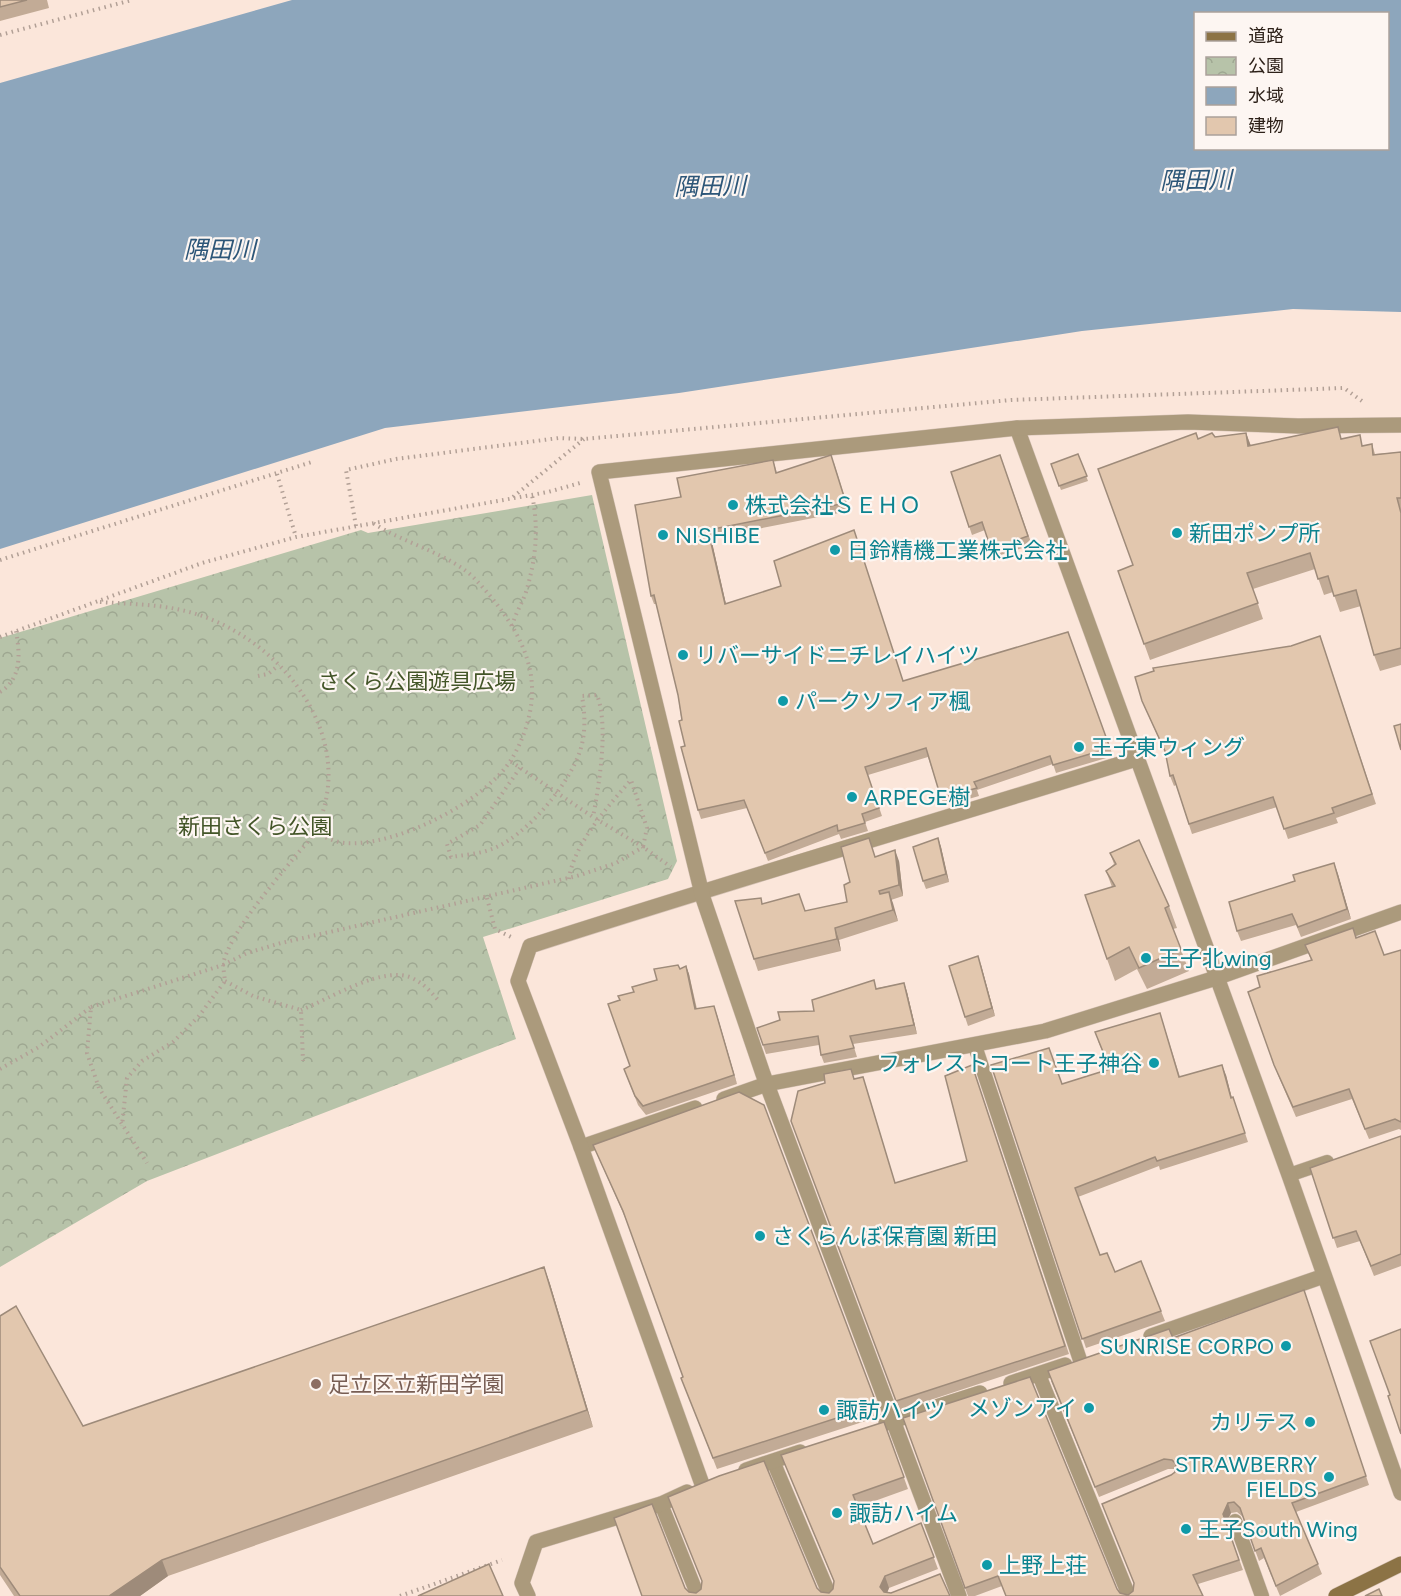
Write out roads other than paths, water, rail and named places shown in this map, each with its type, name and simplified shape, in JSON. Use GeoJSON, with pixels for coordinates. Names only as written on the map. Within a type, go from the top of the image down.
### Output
{"type":"FeatureCollection","features":[{"type":"Feature","properties":{"kind":"street"},"geometry":{"type":"LineString","coordinates":[[959,1596],[945,1576],[894,1421],[767,1084],[701,890],[600,472],[1017,428],[1188,422],[1298,426],[1401,425]]}},
{"type":"Feature","properties":{"kind":"street"},"geometry":{"type":"LineString","coordinates":[[1017,428],[1289,1175],[1401,1493]]}},
{"type":"Feature","properties":{"kind":"street"},"geometry":{"type":"LineString","coordinates":[[528,1596],[522,1583],[536,1542],[662,1504],[707,1483],[518,981],[530,946],[701,890],[842,851],[1136,759]]}},
{"type":"Feature","properties":{"kind":"street"},"geometry":{"type":"LineString","coordinates":[[581,1147],[767,1084],[1045,1031],[1216,978],[1401,912]]}},
{"type":"Feature","properties":{"kind":"street"},"geometry":{"type":"LineString","coordinates":[[1135,1341],[1324,1276]]}},
{"type":"Feature","properties":{"kind":"street"},"geometry":{"type":"LineString","coordinates":[[872,1428],[1085,1358]]}},
{"type":"Feature","properties":{"kind":"street"},"geometry":{"type":"LineString","coordinates":[[733,1474],[817,1446]]}},
{"type":"Feature","properties":{"kind":"street"},"geometry":{"type":"LineString","coordinates":[[1336,1596],[1401,1564]]}},
{"type":"Feature","properties":{"kind":"lane"},"geometry":{"type":"LineString","coordinates":[[975,1046],[1085,1358]]}},
{"type":"Feature","properties":{"kind":"lane"},"geometry":{"type":"LineString","coordinates":[[1289,1175],[1345,1156]]}},
{"type":"Feature","properties":{"kind":"lane"},"geometry":{"type":"LineString","coordinates":[[1038,1375],[1099,1507],[1129,1596]]}},
{"type":"Feature","properties":{"kind":"lane"},"geometry":{"type":"LineString","coordinates":[[773,1461],[830,1596]]}},
{"type":"Feature","properties":{"kind":"lane"},"geometry":{"type":"LineString","coordinates":[[662,1504],[698,1596]]}},
{"type":"Feature","properties":{"kind":"lane"},"geometry":{"type":"LineString","coordinates":[[1235,1521],[1262,1596]]}},
{"type":"Feature","properties":{"kind":"water","name":"隅田川"},"geometry":{"type":"Polygon","coordinates":[[[292,0],[1401,0],[1401,312],[1293,309],[1082,331],[679,393],[385,428],[0,549],[0,83],[292,0]]]}},
{"type":"Feature","properties":{"kind":"place","name":"株式会社ＳＥＨＯ"},"geometry":{"type":"Point","coordinates":[733,505]}},
{"type":"Feature","properties":{"kind":"place","name":"新田ポンプ所"},"geometry":{"type":"Point","coordinates":[1177,533]}},
{"type":"Feature","properties":{"kind":"place","name":"NISHIBE"},"geometry":{"type":"Point","coordinates":[663,535]}},
{"type":"Feature","properties":{"kind":"place","name":"日鈴精機工業株式会社"},"geometry":{"type":"Point","coordinates":[835,550]}},
{"type":"Feature","properties":{"kind":"place","name":"リバーサイドニチレイハイツ"},"geometry":{"type":"Point","coordinates":[683,655]}},
{"type":"Feature","properties":{"kind":"place","name":"パークソフィア楓"},"geometry":{"type":"Point","coordinates":[783,701]}},
{"type":"Feature","properties":{"kind":"place","name":"王子東ウィング"},"geometry":{"type":"Point","coordinates":[1079,747]}},
{"type":"Feature","properties":{"kind":"place","name":"ARPEGE樹"},"geometry":{"type":"Point","coordinates":[852,797]}},
{"type":"Feature","properties":{"kind":"place","name":"王子北wing"},"geometry":{"type":"Point","coordinates":[1146,958]}},
{"type":"Feature","properties":{"kind":"place","name":"フォレストコート王子神谷"},"geometry":{"type":"Point","coordinates":[1154,1063]}},
{"type":"Feature","properties":{"kind":"place","name":"さくらんぼ保育園 新田"},"geometry":{"type":"Point","coordinates":[760,1236]}},
{"type":"Feature","properties":{"kind":"place","name":"SUNRISE CORPO"},"geometry":{"type":"Point","coordinates":[1286,1346]}},
{"type":"Feature","properties":{"kind":"place","name":"足立区立新田学園"},"geometry":{"type":"Point","coordinates":[316,1384]}},
{"type":"Feature","properties":{"kind":"place","name":"メゾンアイ"},"geometry":{"type":"Point","coordinates":[1089,1408]}},
{"type":"Feature","properties":{"kind":"place","name":"諏訪ハイツ"},"geometry":{"type":"Point","coordinates":[824,1410]}},
{"type":"Feature","properties":{"kind":"place","name":"カリテス"},"geometry":{"type":"Point","coordinates":[1310,1422]}},
{"type":"Feature","properties":{"kind":"place","name":"STRAWBERRY FIELDS"},"geometry":{"type":"Point","coordinates":[1329,1477]}},
{"type":"Feature","properties":{"kind":"place","name":"諏訪ハイム"},"geometry":{"type":"Point","coordinates":[837,1513]}},
{"type":"Feature","properties":{"kind":"place","name":"王子South Wing"},"geometry":{"type":"Point","coordinates":[1186,1529]}},
{"type":"Feature","properties":{"kind":"place","name":"上野上荘"},"geometry":{"type":"Point","coordinates":[987,1565]}},
{"type":"Feature","properties":{"kind":"park label","name":"さくら公園遊具広場"},"geometry":{"type":"Point","coordinates":[417,681]}},
{"type":"Feature","properties":{"kind":"park label","name":"新田さくら公園"},"geometry":{"type":"Point","coordinates":[255,826]}}]}
